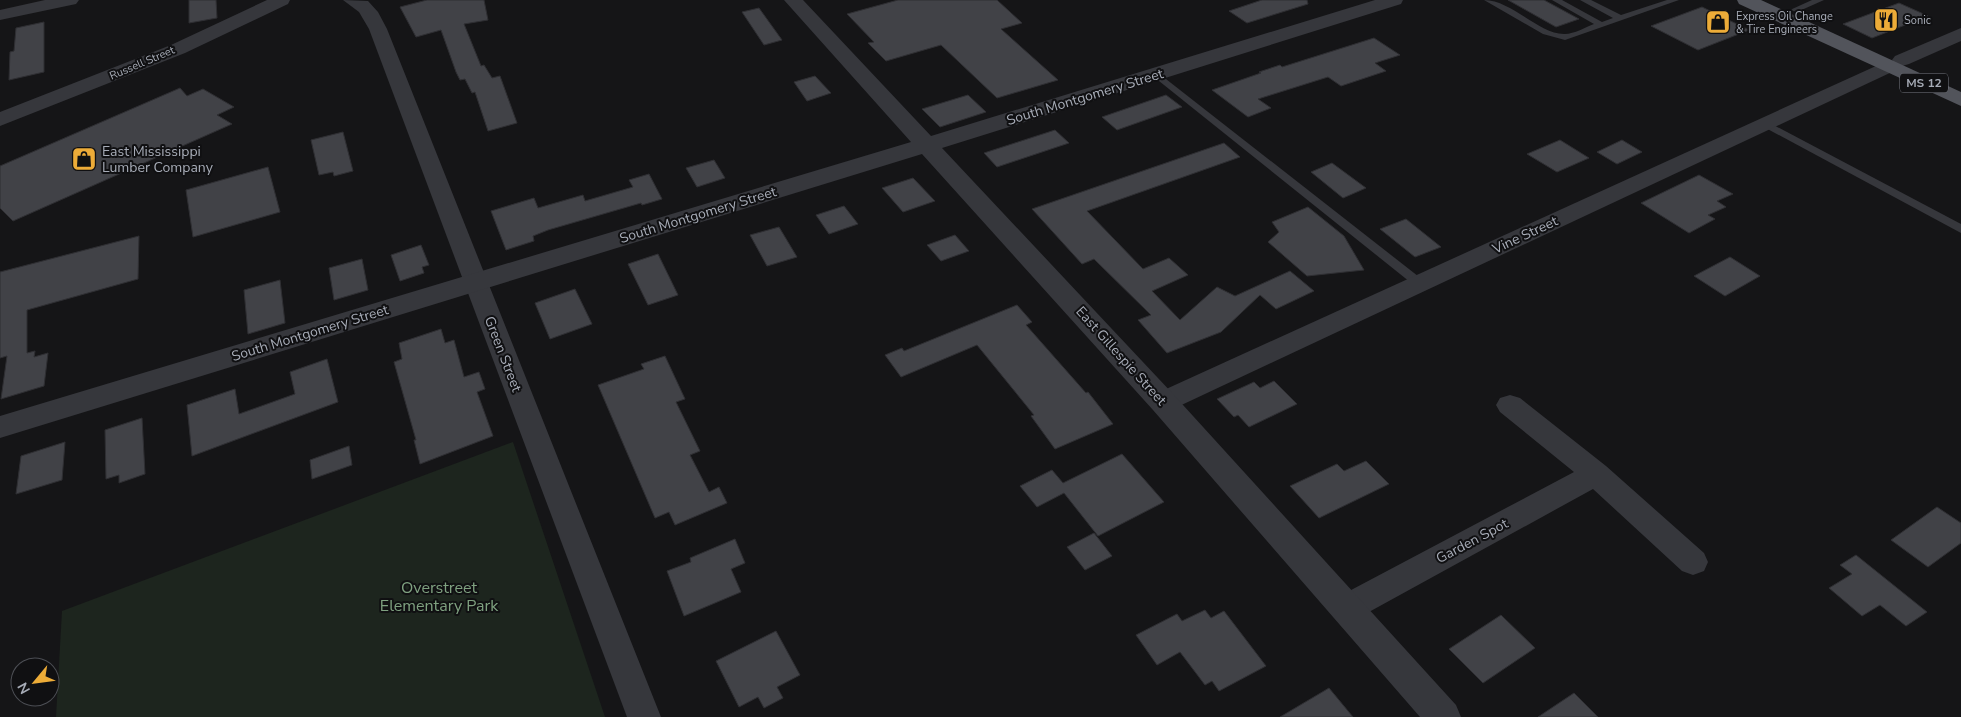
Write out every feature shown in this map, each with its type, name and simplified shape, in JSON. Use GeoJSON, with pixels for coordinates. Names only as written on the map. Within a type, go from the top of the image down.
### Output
{"type":"FeatureCollection","features":[{"type":"Feature","properties":{"kind":"main road","name":"MS 12"},"geometry":{"type":"LineString","coordinates":[[1746,0],[1894,64],[1961,87]]}},
{"type":"Feature","properties":{"kind":"main road","name":"MS 12"},"geometry":{"type":"LineString","coordinates":[[1773,0],[1961,100]]}},
{"type":"Feature","properties":{"kind":"street"},"geometry":{"type":"LineString","coordinates":[[0,15],[27,4],[70,0]]}},
{"type":"Feature","properties":{"kind":"street","name":"Russell Street"},"geometry":{"type":"LineString","coordinates":[[0,119],[173,50],[280,0]]}},
{"type":"Feature","properties":{"kind":"street","name":"Green Street"},"geometry":{"type":"LineString","coordinates":[[352,0],[368,9],[378,29],[644,717]]}},
{"type":"Feature","properties":{"kind":"street","name":"East Gillespie Street"},"geometry":{"type":"LineString","coordinates":[[793,0],[1163,402],[1443,717]]}},
{"type":"Feature","properties":{"kind":"street","name":"South Montgomery Street"},"geometry":{"type":"LineString","coordinates":[[0,427],[1157,75],[1394,0]]}},
{"type":"Feature","properties":{"kind":"street","name":"Vine Street"},"geometry":{"type":"LineString","coordinates":[[1163,402],[1961,34]]}},
{"type":"Feature","properties":{"kind":"street"},"geometry":{"type":"LineString","coordinates":[[1510,405],[1596,474],[1693,562]]}},
{"type":"Feature","properties":{"kind":"street","name":"Garden Spot"},"geometry":{"type":"LineString","coordinates":[[1347,608],[1596,474]]}},
{"type":"Feature","properties":{"kind":"lane"},"geometry":{"type":"LineString","coordinates":[[1488,0],[1556,36],[1565,37],[1675,0]]}},
{"type":"Feature","properties":{"kind":"lane"},"geometry":{"type":"LineString","coordinates":[[1556,0],[1602,25]]}},
{"type":"Feature","properties":{"kind":"lane"},"geometry":{"type":"LineString","coordinates":[[1584,0],[1620,18]]}},
{"type":"Feature","properties":{"kind":"lane"},"geometry":{"type":"LineString","coordinates":[[1794,10],[1820,0]]}},
{"type":"Feature","properties":{"kind":"lane"},"geometry":{"type":"LineString","coordinates":[[1157,75],[1419,284]]}},
{"type":"Feature","properties":{"kind":"lane"},"geometry":{"type":"LineString","coordinates":[[1766,124],[1961,229]]}},
{"type":"Feature","properties":{"kind":"green space","name":"Overstreet Elementary Park"},"geometry":{"type":"Polygon","coordinates":[[[513,442],[605,717],[56,717],[57,707],[60,707],[59,657],[62,611],[513,442]]]}},
{"type":"Feature","properties":{"kind":"building"},"geometry":{"type":"Polygon","coordinates":[[[189,0],[216,0],[217,18],[189,23],[189,0]]]}},
{"type":"Feature","properties":{"kind":"building"},"geometry":{"type":"Polygon","coordinates":[[[427,0],[484,0],[488,20],[464,24],[481,66],[484,65],[492,78],[500,76],[517,123],[488,131],[475,92],[472,93],[465,79],[460,80],[441,30],[416,37],[400,7],[427,0]]]}},
{"type":"Feature","properties":{"kind":"building"},"geometry":{"type":"Polygon","coordinates":[[[898,0],[997,0],[1022,23],[1001,29],[1058,80],[997,98],[941,45],[886,61],[868,43],[874,42],[847,14],[898,0]]]}},
{"type":"Feature","properties":{"kind":"building"},"geometry":{"type":"Polygon","coordinates":[[[1262,0],[1307,0],[1308,4],[1247,23],[1229,11],[1262,0]]]}},
{"type":"Feature","properties":{"kind":"building"},"geometry":{"type":"Polygon","coordinates":[[[1508,0],[1544,0],[1579,19],[1556,27],[1508,0]]]}},
{"type":"Feature","properties":{"kind":"building","name":"Sonic"},"geometry":{"type":"Polygon","coordinates":[[[1899,3],[1928,16],[1872,38],[1843,24],[1899,3]]]}},
{"type":"Feature","properties":{"kind":"building"},"geometry":{"type":"Polygon","coordinates":[[[1702,7],[1749,30],[1698,50],[1651,26],[1702,7]]]}},
{"type":"Feature","properties":{"kind":"building"},"geometry":{"type":"Polygon","coordinates":[[[759,8],[782,40],[764,45],[742,12],[759,8]]]}},
{"type":"Feature","properties":{"kind":"building"},"geometry":{"type":"Polygon","coordinates":[[[44,22],[44,72],[9,80],[10,52],[14,51],[16,28],[44,22]]]}},
{"type":"Feature","properties":{"kind":"building"},"geometry":{"type":"Polygon","coordinates":[[[1374,38],[1400,55],[1375,63],[1386,71],[1341,86],[1328,77],[1258,99],[1271,108],[1248,117],[1212,90],[1280,65],[1282,67],[1374,38]]]}},
{"type":"Feature","properties":{"kind":"building"},"geometry":{"type":"Polygon","coordinates":[[[815,76],[831,93],[807,101],[794,82],[815,76]]]}},
{"type":"Feature","properties":{"kind":"building","name":"East Mississippi Lumber Company"},"geometry":{"type":"Polygon","coordinates":[[[180,88],[187,96],[203,89],[234,107],[217,115],[232,124],[13,221],[0,208],[0,166],[180,88]]]}},
{"type":"Feature","properties":{"kind":"building"},"geometry":{"type":"Polygon","coordinates":[[[968,95],[986,112],[940,127],[922,109],[968,95]]]}},
{"type":"Feature","properties":{"kind":"building"},"geometry":{"type":"Polygon","coordinates":[[[1166,95],[1182,107],[1117,130],[1102,117],[1166,95]]]}},
{"type":"Feature","properties":{"kind":"building"},"geometry":{"type":"Polygon","coordinates":[[[1055,130],[1069,143],[997,167],[984,153],[1055,130]]]}},
{"type":"Feature","properties":{"kind":"building"},"geometry":{"type":"Polygon","coordinates":[[[343,132],[353,171],[334,176],[333,172],[319,175],[311,140],[343,132]]]}},
{"type":"Feature","properties":{"kind":"building"},"geometry":{"type":"Polygon","coordinates":[[[1560,140],[1589,158],[1557,172],[1527,154],[1560,140]]]}},
{"type":"Feature","properties":{"kind":"building"},"geometry":{"type":"Polygon","coordinates":[[[1622,140],[1642,152],[1617,164],[1597,152],[1622,140]]]}},
{"type":"Feature","properties":{"kind":"building"},"geometry":{"type":"Polygon","coordinates":[[[1224,143],[1240,157],[1087,211],[1143,269],[1169,258],[1188,275],[1152,291],[1180,320],[1217,287],[1235,296],[1290,271],[1314,291],[1276,309],[1260,295],[1221,332],[1167,353],[1138,320],[1151,315],[1094,259],[1082,264],[1032,209],[1224,143]]]}},
{"type":"Feature","properties":{"kind":"building"},"geometry":{"type":"Polygon","coordinates":[[[714,160],[725,178],[697,187],[686,168],[714,160]]]}},
{"type":"Feature","properties":{"kind":"building"},"geometry":{"type":"Polygon","coordinates":[[[1332,163],[1366,188],[1343,198],[1311,172],[1332,163]]]}},
{"type":"Feature","properties":{"kind":"building"},"geometry":{"type":"Polygon","coordinates":[[[268,167],[280,212],[193,237],[186,190],[268,167]]]}},
{"type":"Feature","properties":{"kind":"building"},"geometry":{"type":"Polygon","coordinates":[[[649,174],[662,199],[642,205],[641,203],[548,230],[533,236],[534,241],[506,250],[491,211],[534,198],[538,208],[583,195],[585,201],[633,187],[629,180],[649,174]]]}},
{"type":"Feature","properties":{"kind":"building"},"geometry":{"type":"Polygon","coordinates":[[[1699,175],[1733,194],[1717,201],[1726,207],[1708,215],[1715,219],[1689,233],[1641,203],[1699,175]]]}},
{"type":"Feature","properties":{"kind":"building"},"geometry":{"type":"Polygon","coordinates":[[[913,178],[935,201],[903,212],[882,188],[913,178]]]}},
{"type":"Feature","properties":{"kind":"building"},"geometry":{"type":"Polygon","coordinates":[[[844,206],[858,224],[829,234],[816,215],[844,206]]]}},
{"type":"Feature","properties":{"kind":"building"},"geometry":{"type":"Polygon","coordinates":[[[1308,207],[1344,236],[1364,270],[1307,276],[1268,242],[1279,232],[1272,222],[1308,207]]]}},
{"type":"Feature","properties":{"kind":"building"},"geometry":{"type":"Polygon","coordinates":[[[1406,219],[1441,247],[1415,257],[1380,229],[1406,219]]]}},
{"type":"Feature","properties":{"kind":"building"},"geometry":{"type":"Polygon","coordinates":[[[779,227],[797,257],[767,266],[750,235],[779,227]]]}},
{"type":"Feature","properties":{"kind":"building"},"geometry":{"type":"Polygon","coordinates":[[[955,235],[969,251],[941,261],[927,245],[955,235]]]}},
{"type":"Feature","properties":{"kind":"building"},"geometry":{"type":"Polygon","coordinates":[[[139,236],[138,279],[27,310],[27,353],[35,351],[34,357],[48,353],[44,386],[1,399],[7,356],[0,358],[0,272],[139,236]]]}},
{"type":"Feature","properties":{"kind":"building"},"geometry":{"type":"Polygon","coordinates":[[[421,245],[429,265],[422,267],[424,273],[400,281],[391,255],[421,245]]]}},
{"type":"Feature","properties":{"kind":"building"},"geometry":{"type":"Polygon","coordinates":[[[658,254],[678,295],[648,305],[628,264],[658,254]]]}},
{"type":"Feature","properties":{"kind":"building"},"geometry":{"type":"Polygon","coordinates":[[[1730,257],[1760,276],[1725,296],[1694,276],[1730,257]]]}},
{"type":"Feature","properties":{"kind":"building"},"geometry":{"type":"Polygon","coordinates":[[[362,259],[368,290],[334,300],[329,268],[362,259]]]}},
{"type":"Feature","properties":{"kind":"building"},"geometry":{"type":"Polygon","coordinates":[[[280,280],[285,323],[248,334],[244,290],[280,280]]]}},
{"type":"Feature","properties":{"kind":"building"},"geometry":{"type":"Polygon","coordinates":[[[575,289],[592,324],[550,339],[535,303],[575,289]]]}},
{"type":"Feature","properties":{"kind":"building"},"geometry":{"type":"Polygon","coordinates":[[[1017,305],[1032,322],[1026,325],[1086,393],[1088,392],[1113,424],[1055,449],[1031,416],[1034,415],[977,345],[901,377],[885,355],[902,348],[904,351],[1017,305]]]}},
{"type":"Feature","properties":{"kind":"building"},"geometry":{"type":"Polygon","coordinates":[[[441,329],[445,343],[454,340],[464,377],[479,372],[485,389],[477,392],[493,436],[420,464],[414,440],[416,440],[394,362],[402,359],[399,343],[441,329]]]}},
{"type":"Feature","properties":{"kind":"building"},"geometry":{"type":"Polygon","coordinates":[[[665,356],[685,399],[676,402],[700,451],[690,455],[709,492],[719,487],[727,503],[675,525],[669,512],[655,518],[598,385],[644,369],[641,364],[665,356]]]}},
{"type":"Feature","properties":{"kind":"building"},"geometry":{"type":"Polygon","coordinates":[[[327,359],[338,402],[192,456],[187,405],[235,389],[239,414],[295,394],[290,372],[327,359]]]}},
{"type":"Feature","properties":{"kind":"building"},"geometry":{"type":"Polygon","coordinates":[[[1274,381],[1297,404],[1249,427],[1238,415],[1234,417],[1217,399],[1254,382],[1260,388],[1274,381]]]}},
{"type":"Feature","properties":{"kind":"building"},"geometry":{"type":"Polygon","coordinates":[[[142,418],[145,474],[119,483],[119,475],[106,479],[105,430],[142,418]]]}},
{"type":"Feature","properties":{"kind":"building"},"geometry":{"type":"Polygon","coordinates":[[[65,442],[62,480],[16,494],[21,456],[65,442]]]}},
{"type":"Feature","properties":{"kind":"building"},"geometry":{"type":"Polygon","coordinates":[[[349,446],[352,465],[312,479],[310,460],[349,446]]]}},
{"type":"Feature","properties":{"kind":"building"},"geometry":{"type":"Polygon","coordinates":[[[1122,454],[1164,502],[1098,536],[1064,493],[1037,507],[1020,486],[1052,470],[1063,483],[1122,454]]]}},
{"type":"Feature","properties":{"kind":"building"},"geometry":{"type":"Polygon","coordinates":[[[1366,461],[1389,484],[1319,518],[1290,486],[1337,464],[1344,471],[1366,461]]]}},
{"type":"Feature","properties":{"kind":"building"},"geometry":{"type":"Polygon","coordinates":[[[1937,507],[1961,523],[1961,543],[1928,567],[1891,540],[1937,507]]]}},
{"type":"Feature","properties":{"kind":"building"},"geometry":{"type":"Polygon","coordinates":[[[1094,533],[1112,556],[1085,570],[1067,547],[1094,533]]]}},
{"type":"Feature","properties":{"kind":"building"},"geometry":{"type":"Polygon","coordinates":[[[735,539],[745,563],[731,569],[741,592],[684,616],[667,571],[691,562],[690,558],[735,539]]]}},
{"type":"Feature","properties":{"kind":"building"},"geometry":{"type":"Polygon","coordinates":[[[1856,555],[1927,612],[1906,626],[1880,605],[1862,616],[1829,588],[1852,574],[1840,565],[1856,555]]]}},
{"type":"Feature","properties":{"kind":"building"},"geometry":{"type":"Polygon","coordinates":[[[1205,610],[1211,618],[1224,611],[1266,666],[1219,691],[1212,681],[1205,685],[1180,652],[1157,665],[1136,635],[1177,614],[1182,621],[1205,610]]]}},
{"type":"Feature","properties":{"kind":"building"},"geometry":{"type":"Polygon","coordinates":[[[1501,615],[1535,648],[1483,683],[1449,649],[1501,615]]]}},
{"type":"Feature","properties":{"kind":"building"},"geometry":{"type":"Polygon","coordinates":[[[776,631],[800,675],[777,687],[783,698],[764,708],[758,697],[739,707],[716,661],[776,631]]]}},
{"type":"Feature","properties":{"kind":"building"},"geometry":{"type":"Polygon","coordinates":[[[1329,688],[1353,717],[1280,717],[1329,688]]]}},
{"type":"Feature","properties":{"kind":"building"},"geometry":{"type":"Polygon","coordinates":[[[1574,693],[1598,717],[1538,717],[1574,693]]]}},
{"type":"Feature","properties":{"kind":"place","name":"Sonic"},"geometry":{"type":"Point","coordinates":[1886,20]}},
{"type":"Feature","properties":{"kind":"place","name":"Express Oil Change & Tire Engineers"},"geometry":{"type":"Point","coordinates":[1718,22]}},
{"type":"Feature","properties":{"kind":"place","name":"East Mississippi Lumber Company"},"geometry":{"type":"Point","coordinates":[84,159]}}]}
